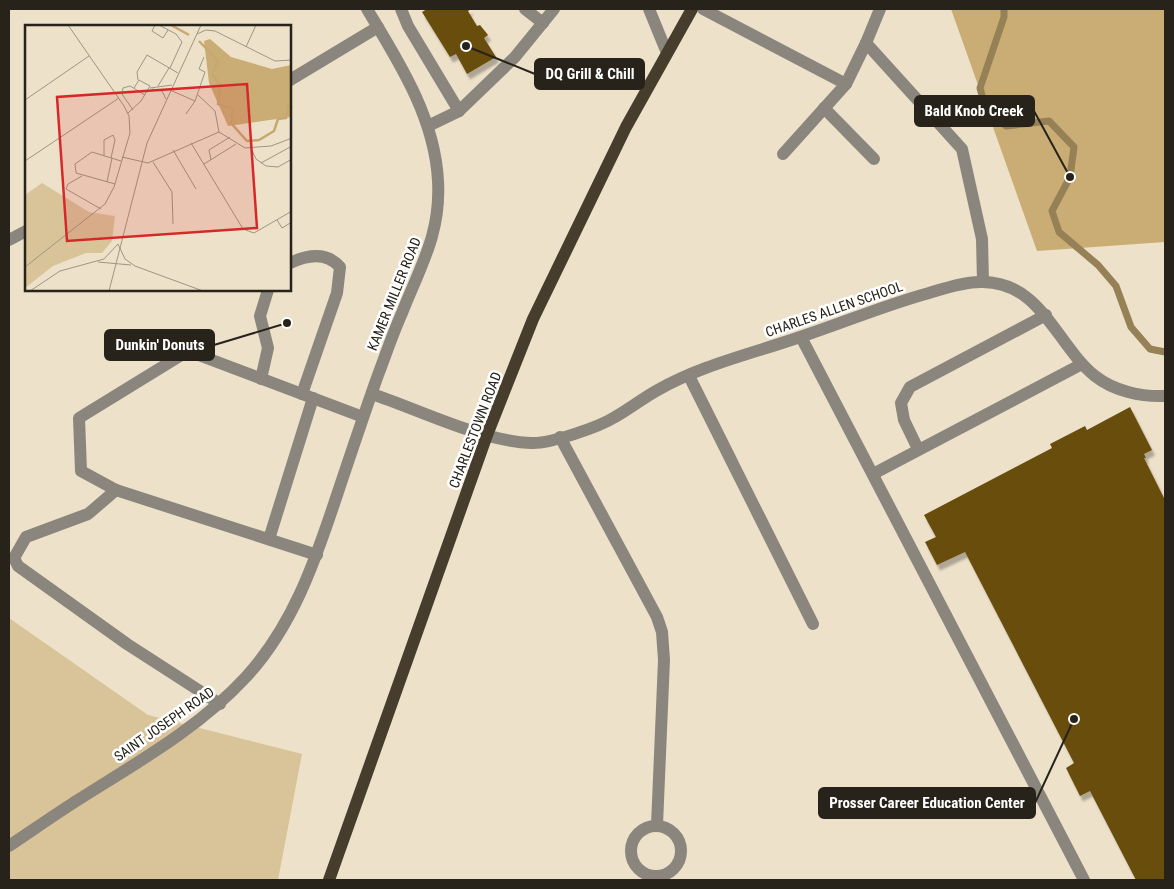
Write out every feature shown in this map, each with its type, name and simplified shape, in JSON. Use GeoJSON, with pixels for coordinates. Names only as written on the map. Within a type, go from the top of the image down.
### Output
{"type":"FeatureCollection","features":[{"type":"Feature","properties":{"kind":"main road","name":"CHARLESTOWN ROAD"},"geometry":{"type":"LineString","coordinates":[[329,880],[487,435],[533,319],[601,177],[692,9]]}},
{"type":"Feature","properties":{"kind":"street","name":"KAMER MILLER ROAD"},"geometry":{"type":"LineString","coordinates":[[367,9],[407,79],[428,126],[435,147],[439,184],[436,218],[430,251],[402,312],[372,394]]}},
{"type":"Feature","properties":{"kind":"street"},"geometry":{"type":"LineString","coordinates":[[401,9],[408,26],[459,111]]}},
{"type":"Feature","properties":{"kind":"street"},"geometry":{"type":"LineString","coordinates":[[525,9],[543,23]]}},
{"type":"Feature","properties":{"kind":"street"},"geometry":{"type":"LineString","coordinates":[[428,126],[459,111],[515,57],[554,9]]}},
{"type":"Feature","properties":{"kind":"street"},"geometry":{"type":"LineString","coordinates":[[649,9],[667,53]]}},
{"type":"Feature","properties":{"kind":"street"},"geometry":{"type":"LineString","coordinates":[[703,9],[846,84]]}},
{"type":"Feature","properties":{"kind":"street"},"geometry":{"type":"LineString","coordinates":[[783,154],[846,84],[880,9]]}},
{"type":"Feature","properties":{"kind":"street"},"geometry":{"type":"LineString","coordinates":[[291,79],[378,27]]}},
{"type":"Feature","properties":{"kind":"street"},"geometry":{"type":"LineString","coordinates":[[866,43],[962,149],[982,238],[983,282]]}},
{"type":"Feature","properties":{"kind":"street"},"geometry":{"type":"LineString","coordinates":[[824,108],[874,159]]}},
{"type":"Feature","properties":{"kind":"street"},"geometry":{"type":"LineString","coordinates":[[9,240],[25,232]]}},
{"type":"Feature","properties":{"kind":"street"},"geometry":{"type":"LineString","coordinates":[[269,539],[337,293],[340,267],[327,257],[303,257],[291,263]]}},
{"type":"Feature","properties":{"kind":"street","name":"CHARLES ALLEN SCHOOL"},"geometry":{"type":"LineString","coordinates":[[487,435],[533,443],[560,437],[614,418],[656,391],[716,363],[800,337],[895,302],[963,283],[983,282],[1016,290],[1032,300],[1046,315],[1082,364],[1096,376],[1112,386],[1132,393],[1165,396]]}},
{"type":"Feature","properties":{"kind":"street"},"geometry":{"type":"LineString","coordinates":[[261,379],[268,348],[260,316],[268,291]]}},
{"type":"Feature","properties":{"kind":"street"},"geometry":{"type":"LineString","coordinates":[[918,449],[904,420],[901,404],[910,387],[1046,315]]}},
{"type":"Feature","properties":{"kind":"street"},"geometry":{"type":"LineString","coordinates":[[800,337],[1082,878]]}},
{"type":"Feature","properties":{"kind":"street"},"geometry":{"type":"LineString","coordinates":[[317,555],[116,490],[81,471],[78,418],[188,352],[363,417]]}},
{"type":"Feature","properties":{"kind":"street"},"geometry":{"type":"LineString","coordinates":[[873,474],[1082,364]]}},
{"type":"Feature","properties":{"kind":"street"},"geometry":{"type":"LineString","coordinates":[[689,376],[813,624]]}},
{"type":"Feature","properties":{"kind":"street"},"geometry":{"type":"LineString","coordinates":[[372,394],[487,435]]}},
{"type":"Feature","properties":{"kind":"street","name":"SAINT JOSEPH ROAD"},"geometry":{"type":"LineString","coordinates":[[9,846],[180,734],[220,704],[248,675],[271,644],[291,612],[317,555],[372,394]]}},
{"type":"Feature","properties":{"kind":"street"},"geometry":{"type":"LineString","coordinates":[[560,437],[657,617],[662,632],[664,660],[657,825]]}},
{"type":"Feature","properties":{"kind":"street"},"geometry":{"type":"LineString","coordinates":[[116,490],[88,514],[26,537],[14,558],[18,566],[119,639],[220,704]]}},
{"type":"Feature","properties":{"kind":"street"},"geometry":{"type":"LineString","coordinates":[[657,825],[673,832],[678,838],[681,855],[673,870],[657,876],[648,875],[635,864],[631,848],[639,832],[657,825]]}},
{"type":"Feature","properties":{"kind":"shaded area"},"geometry":{"type":"Polygon","coordinates":[[[951,9],[1165,9],[1165,242],[1037,251],[951,9]]]}},
{"type":"Feature","properties":{"kind":"shaded area"},"geometry":{"type":"Polygon","coordinates":[[[9,618],[148,715],[302,754],[278,880],[9,880],[9,618]]]}},
{"type":"Feature","properties":{"kind":"building"},"geometry":{"type":"Polygon","coordinates":[[[427,9],[471,9],[468,11],[477,26],[480,25],[488,35],[484,38],[496,57],[467,74],[456,54],[450,57],[422,12],[427,9]]]}},
{"type":"Feature","properties":{"kind":"building"},"geometry":{"type":"Polygon","coordinates":[[[1130,407],[1152,450],[1144,454],[1146,458],[1144,458],[1165,500],[1165,880],[1136,880],[1090,791],[1080,796],[1066,768],[1074,763],[965,552],[937,565],[925,542],[936,537],[924,515],[1052,448],[1050,444],[1085,426],[1087,430],[1130,407]]]}},
{"type":"Feature","properties":{"kind":"waterway"},"geometry":{"type":"LineString","coordinates":[[1004,9],[1004,17],[980,88],[986,110],[1006,126],[1049,121],[1074,147],[1070,177],[1052,211],[1059,232],[1098,265],[1116,286],[1131,327],[1150,349],[1165,352]]}},
{"type":"Feature","properties":{"kind":"place","name":"DQ Grill & Chill"},"geometry":{"type":"Point","coordinates":[466,46]}},
{"type":"Feature","properties":{"kind":"place","name":"Bald Knob Creek"},"geometry":{"type":"Point","coordinates":[1070,177]}},
{"type":"Feature","properties":{"kind":"place","name":"Dunkin' Donuts"},"geometry":{"type":"Point","coordinates":[287,323]}},
{"type":"Feature","properties":{"kind":"place","name":"Prosser Career Education Center"},"geometry":{"type":"Point","coordinates":[1074,719]}}]}
